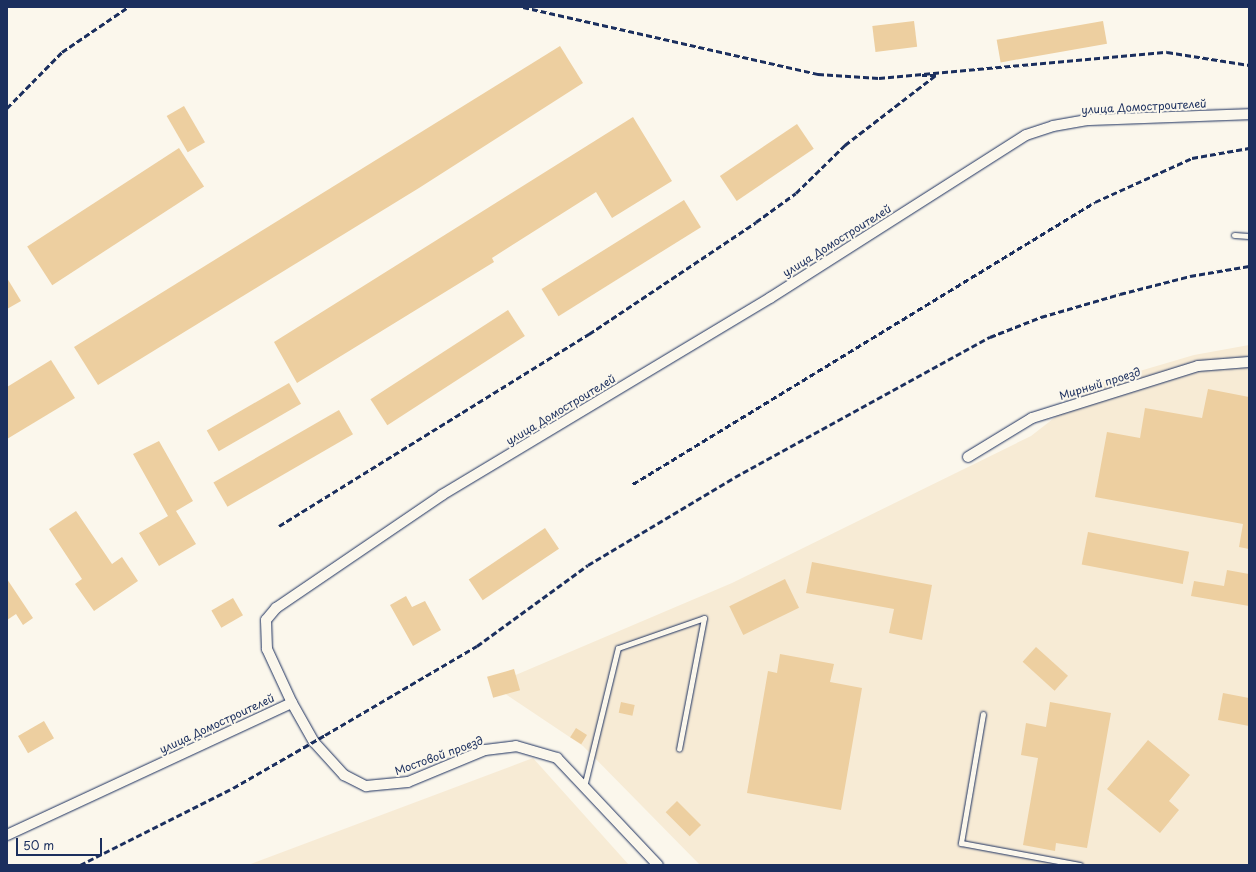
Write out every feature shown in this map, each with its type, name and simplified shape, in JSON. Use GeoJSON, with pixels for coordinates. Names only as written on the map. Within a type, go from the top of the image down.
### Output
{"type":"FeatureCollection","features":[{"type":"Feature","properties":{"kind":"street","name":"улица Домостроителей"},"geometry":{"type":"LineString","coordinates":[[7,835],[292,703],[267,649],[266,620],[276,608],[442,495],[770,298],[1026,135],[1053,126],[1088,120],[1249,114]]}},
{"type":"Feature","properties":{"kind":"street","name":"Мирный проезд"},"geometry":{"type":"LineString","coordinates":[[968,457],[1032,418],[1198,366],[1249,362]]}},
{"type":"Feature","properties":{"kind":"street","name":"Мостовой проезд"},"geometry":{"type":"LineString","coordinates":[[292,703],[314,742],[344,776],[366,786],[408,782],[485,750],[516,746],[556,758],[658,865]]}},
{"type":"Feature","properties":{"kind":"lane"},"geometry":{"type":"LineString","coordinates":[[1234,235],[1249,236]]}},
{"type":"Feature","properties":{"kind":"lane"},"geometry":{"type":"LineString","coordinates":[[584,787],[618,648],[704,618],[678,748]]}},
{"type":"Feature","properties":{"kind":"lane"},"geometry":{"type":"LineString","coordinates":[[983,714],[961,843],[1080,865]]}},
{"type":"Feature","properties":{"kind":"shaded area"},"geometry":{"type":"Polygon","coordinates":[[[1249,345],[1249,865],[700,865],[583,746],[492,685],[732,583],[1031,436],[1099,383],[1194,355],[1249,345]]]}},
{"type":"Feature","properties":{"kind":"shaded area"},"geometry":{"type":"Polygon","coordinates":[[[533,758],[629,865],[248,865],[533,758]]]}},
{"type":"Feature","properties":{"kind":"building"},"geometry":{"type":"Polygon","coordinates":[[[914,21],[917,47],[875,52],[872,26],[914,21]]]}},
{"type":"Feature","properties":{"kind":"building"},"geometry":{"type":"Polygon","coordinates":[[[1103,21],[1107,44],[1001,62],[997,40],[1103,21]]]}},
{"type":"Feature","properties":{"kind":"building"},"geometry":{"type":"Polygon","coordinates":[[[560,46],[583,83],[419,188],[98,385],[74,347],[560,46]]]}},
{"type":"Feature","properties":{"kind":"building"},"geometry":{"type":"Polygon","coordinates":[[[184,106],[205,142],[188,152],[167,116],[184,106]]]}},
{"type":"Feature","properties":{"kind":"building"},"geometry":{"type":"Polygon","coordinates":[[[633,117],[672,181],[612,218],[596,192],[492,258],[494,262],[297,383],[274,342],[633,117]]]}},
{"type":"Feature","properties":{"kind":"building"},"geometry":{"type":"Polygon","coordinates":[[[797,124],[814,149],[737,201],[720,176],[797,124]]]}},
{"type":"Feature","properties":{"kind":"building"},"geometry":{"type":"Polygon","coordinates":[[[179,148],[204,187],[52,285],[27,247],[179,148]]]}},
{"type":"Feature","properties":{"kind":"building"},"geometry":{"type":"Polygon","coordinates":[[[684,200],[701,227],[558,316],[542,289],[684,200]]]}},
{"type":"Feature","properties":{"kind":"building"},"geometry":{"type":"Polygon","coordinates":[[[7,278],[21,301],[7,309],[7,278]]]}},
{"type":"Feature","properties":{"kind":"building"},"geometry":{"type":"Polygon","coordinates":[[[508,310],[525,336],[387,425],[370,399],[508,310]]]}},
{"type":"Feature","properties":{"kind":"building"},"geometry":{"type":"Polygon","coordinates":[[[51,360],[75,398],[7,439],[7,387],[51,360]]]}},
{"type":"Feature","properties":{"kind":"building"},"geometry":{"type":"Polygon","coordinates":[[[289,383],[301,404],[219,451],[207,430],[289,383]]]}},
{"type":"Feature","properties":{"kind":"building"},"geometry":{"type":"Polygon","coordinates":[[[1208,389],[1249,397],[1249,549],[1239,547],[1243,524],[1095,497],[1107,432],[1140,438],[1145,408],[1202,418],[1208,389]]]}},
{"type":"Feature","properties":{"kind":"building"},"geometry":{"type":"Polygon","coordinates":[[[339,410],[353,434],[227,507],[213,482],[339,410]]]}},
{"type":"Feature","properties":{"kind":"building"},"geometry":{"type":"Polygon","coordinates":[[[159,441],[193,501],[176,511],[196,544],[159,566],[139,533],[168,516],[133,454],[159,441]]]}},
{"type":"Feature","properties":{"kind":"building"},"geometry":{"type":"Polygon","coordinates":[[[76,511],[112,564],[122,557],[138,581],[94,611],[75,584],[82,579],[49,529],[76,511]]]}},
{"type":"Feature","properties":{"kind":"building"},"geometry":{"type":"Polygon","coordinates":[[[545,528],[559,549],[483,600],[469,579],[545,528]]]}},
{"type":"Feature","properties":{"kind":"building"},"geometry":{"type":"Polygon","coordinates":[[[1088,532],[1189,552],[1183,584],[1082,564],[1088,532]]]}},
{"type":"Feature","properties":{"kind":"building"},"geometry":{"type":"Polygon","coordinates":[[[812,562],[932,585],[922,640],[889,633],[894,609],[806,593],[812,562]]]}},
{"type":"Feature","properties":{"kind":"building"},"geometry":{"type":"Polygon","coordinates":[[[1227,570],[1249,574],[1249,606],[1191,596],[1194,581],[1224,586],[1227,570]]]}},
{"type":"Feature","properties":{"kind":"building"},"geometry":{"type":"Polygon","coordinates":[[[7,579],[33,618],[23,625],[16,614],[7,620],[7,579]]]}},
{"type":"Feature","properties":{"kind":"building"},"geometry":{"type":"Polygon","coordinates":[[[785,579],[799,608],[743,635],[729,606],[785,579]]]}},
{"type":"Feature","properties":{"kind":"building"},"geometry":{"type":"Polygon","coordinates":[[[406,596],[412,607],[425,601],[441,630],[413,646],[390,605],[406,596]]]}},
{"type":"Feature","properties":{"kind":"building"},"geometry":{"type":"Polygon","coordinates":[[[233,598],[243,615],[221,628],[211,610],[233,598]]]}},
{"type":"Feature","properties":{"kind":"building"},"geometry":{"type":"Polygon","coordinates":[[[1036,647],[1068,676],[1055,691],[1023,662],[1036,647]]]}},
{"type":"Feature","properties":{"kind":"building"},"geometry":{"type":"Polygon","coordinates":[[[780,654],[834,664],[830,682],[862,688],[841,810],[747,793],[768,671],[777,673],[780,654]]]}},
{"type":"Feature","properties":{"kind":"building"},"geometry":{"type":"Polygon","coordinates":[[[514,669],[520,690],[493,698],[487,677],[514,669]]]}},
{"type":"Feature","properties":{"kind":"building"},"geometry":{"type":"Polygon","coordinates":[[[1223,693],[1249,698],[1249,726],[1218,720],[1223,693]]]}},
{"type":"Feature","properties":{"kind":"building"},"geometry":{"type":"Polygon","coordinates":[[[621,702],[635,705],[632,716],[619,713],[621,702]]]}},
{"type":"Feature","properties":{"kind":"building"},"geometry":{"type":"Polygon","coordinates":[[[1050,702],[1111,713],[1087,848],[1056,843],[1055,851],[1023,845],[1038,758],[1021,755],[1026,723],[1046,727],[1050,702]]]}},
{"type":"Feature","properties":{"kind":"building"},"geometry":{"type":"Polygon","coordinates":[[[44,721],[54,738],[28,753],[18,736],[44,721]]]}},
{"type":"Feature","properties":{"kind":"building"},"geometry":{"type":"Polygon","coordinates":[[[576,728],[587,735],[581,744],[570,737],[576,728]]]}},
{"type":"Feature","properties":{"kind":"building"},"geometry":{"type":"Polygon","coordinates":[[[1148,740],[1190,775],[1169,801],[1179,810],[1160,833],[1107,789],[1148,740]]]}},
{"type":"Feature","properties":{"kind":"building"},"geometry":{"type":"Polygon","coordinates":[[[677,801],[701,825],[690,836],[666,812],[677,801]]]}},
{"type":"Feature","properties":{"kind":"railway"},"geometry":{"type":"LineString","coordinates":[[7,108],[62,52],[128,7]]}},
{"type":"Feature","properties":{"kind":"railway"},"geometry":{"type":"LineString","coordinates":[[523,7],[818,74],[879,78],[1167,52],[1249,65]]}},
{"type":"Feature","properties":{"kind":"railway"},"geometry":{"type":"LineString","coordinates":[[279,526],[589,334],[756,222],[796,193],[845,145],[936,75],[922,75]]}},
{"type":"Feature","properties":{"kind":"railway"},"geometry":{"type":"LineString","coordinates":[[633,484],[1095,202],[1192,158],[1249,148]]}},
{"type":"Feature","properties":{"kind":"railway"},"geometry":{"type":"LineString","coordinates":[[80,865],[233,788],[325,735],[477,646],[588,565],[735,477],[990,337],[1041,317],[1120,294],[1190,276],[1249,266]]}}]}
